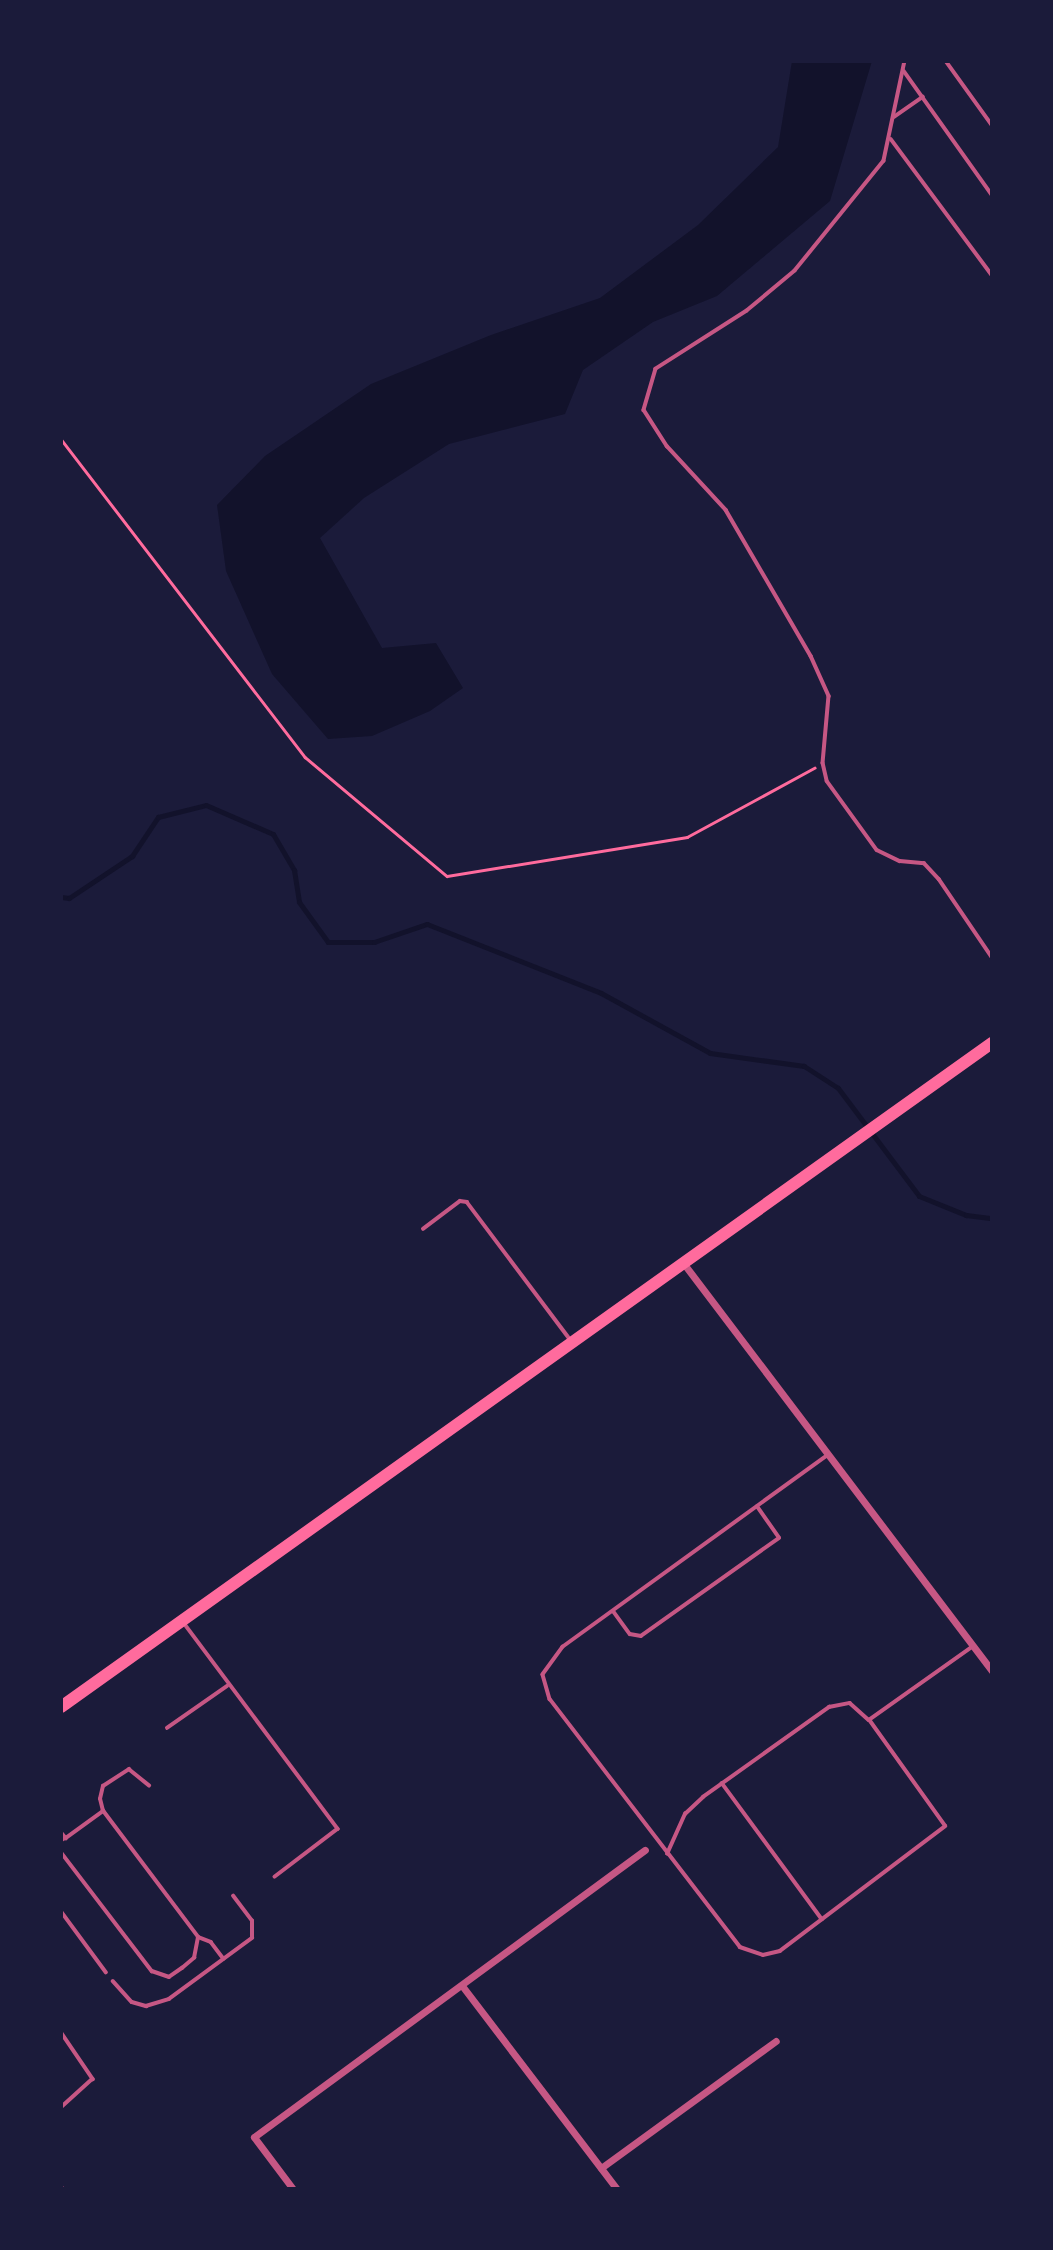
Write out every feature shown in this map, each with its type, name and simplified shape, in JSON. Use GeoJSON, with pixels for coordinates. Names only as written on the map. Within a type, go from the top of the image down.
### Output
{"type":"FeatureCollection","features":[{"type":"Feature","properties":{"kind":"main road"},"geometry":{"type":"LineString","coordinates":[[61,1707],[992,1043]]}},
{"type":"Feature","properties":{"kind":"street"},"geometry":{"type":"LineString","coordinates":[[684,1264],[992,1671]]}},
{"type":"Feature","properties":{"kind":"street"},"geometry":{"type":"LineString","coordinates":[[293,2189],[254,2137],[463,1987],[645,1850]]}},
{"type":"Feature","properties":{"kind":"street"},"geometry":{"type":"LineString","coordinates":[[463,1987],[617,2189]]}},
{"type":"Feature","properties":{"kind":"street"},"geometry":{"type":"LineString","coordinates":[[601,2168],[776,2041]]}},
{"type":"Feature","properties":{"kind":"lane"},"geometry":{"type":"LineString","coordinates":[[905,61],[891,138],[884,161],[795,271],[747,311],[656,369],[645,396],[644,410],[651,425],[726,510],[811,656],[829,696],[823,763],[827,781],[877,850],[900,861],[924,863],[992,957]]}},
{"type":"Feature","properties":{"kind":"lane"},"geometry":{"type":"LineString","coordinates":[[946,61],[992,125]]}},
{"type":"Feature","properties":{"kind":"lane"},"geometry":{"type":"LineString","coordinates":[[903,69],[992,195]]}},
{"type":"Feature","properties":{"kind":"lane"},"geometry":{"type":"LineString","coordinates":[[894,117],[923,97]]}},
{"type":"Feature","properties":{"kind":"lane"},"geometry":{"type":"LineString","coordinates":[[891,138],[992,275]]}},
{"type":"Feature","properties":{"kind":"lane"},"geometry":{"type":"LineString","coordinates":[[422,1229],[460,1201],[467,1202],[573,1343]]}},
{"type":"Feature","properties":{"kind":"lane"},"geometry":{"type":"LineString","coordinates":[[667,1854],[685,1814],[722,1783],[838,1703],[850,1703],[869,1720],[945,1826],[780,1951],[763,1955],[747,1951],[733,1941],[667,1854],[544,1688],[543,1675],[550,1660],[828,1455]]}},
{"type":"Feature","properties":{"kind":"lane"},"geometry":{"type":"LineString","coordinates":[[614,1612],[630,1634],[641,1636],[779,1538],[757,1507]]}},
{"type":"Feature","properties":{"kind":"lane"},"geometry":{"type":"LineString","coordinates":[[183,1621],[227,1686],[338,1829],[275,1877]]}},
{"type":"Feature","properties":{"kind":"lane"},"geometry":{"type":"LineString","coordinates":[[869,1720],[974,1646]]}},
{"type":"Feature","properties":{"kind":"lane"},"geometry":{"type":"LineString","coordinates":[[167,1727],[227,1686]]}},
{"type":"Feature","properties":{"kind":"lane"},"geometry":{"type":"LineString","coordinates":[[149,1784],[137,1771],[121,1771],[103,1786],[103,1811],[198,1937],[211,1942],[224,1959]]}},
{"type":"Feature","properties":{"kind":"lane"},"geometry":{"type":"LineString","coordinates":[[722,1783],[822,1919]]}},
{"type":"Feature","properties":{"kind":"lane"},"geometry":{"type":"LineString","coordinates":[[61,1842],[103,1811]]}},
{"type":"Feature","properties":{"kind":"lane"},"geometry":{"type":"LineString","coordinates":[[61,1832],[66,1838]]}},
{"type":"Feature","properties":{"kind":"lane"},"geometry":{"type":"LineString","coordinates":[[61,1852],[152,1970],[169,1977],[182,1968],[194,1958],[198,1937]]}},
{"type":"Feature","properties":{"kind":"lane"},"geometry":{"type":"LineString","coordinates":[[113,1981],[132,2002],[146,2006],[169,1999],[252,1938],[255,1929],[233,1896]]}},
{"type":"Feature","properties":{"kind":"lane"},"geometry":{"type":"LineString","coordinates":[[61,1911],[106,1972]]}},
{"type":"Feature","properties":{"kind":"lane"},"geometry":{"type":"LineString","coordinates":[[61,2032],[93,2080],[61,2108]]}},
{"type":"Feature","properties":{"kind":"path"},"geometry":{"type":"LineString","coordinates":[[61,439],[304,757],[447,876],[687,837],[823,763]]}},
{"type":"Feature","properties":{"kind":"shaded area"},"geometry":{"type":"Polygon","coordinates":[[[792,61],[872,61],[830,201],[717,296],[653,322],[583,370],[565,414],[449,444],[364,498],[320,538],[382,648],[436,643],[463,688],[430,711],[372,736],[328,739],[272,674],[226,571],[217,505],[265,456],[371,384],[491,335],[600,298],[698,225],[778,147],[792,61]]]}},
{"type":"Feature","properties":{"kind":"waterway"},"geometry":{"type":"LineString","coordinates":[[61,897],[69,898],[132,856],[158,817],[206,805],[273,834],[294,870],[299,902],[328,942],[374,942],[427,924],[601,993],[710,1053],[804,1066],[838,1088],[919,1196],[966,1215],[992,1218]]}}]}
